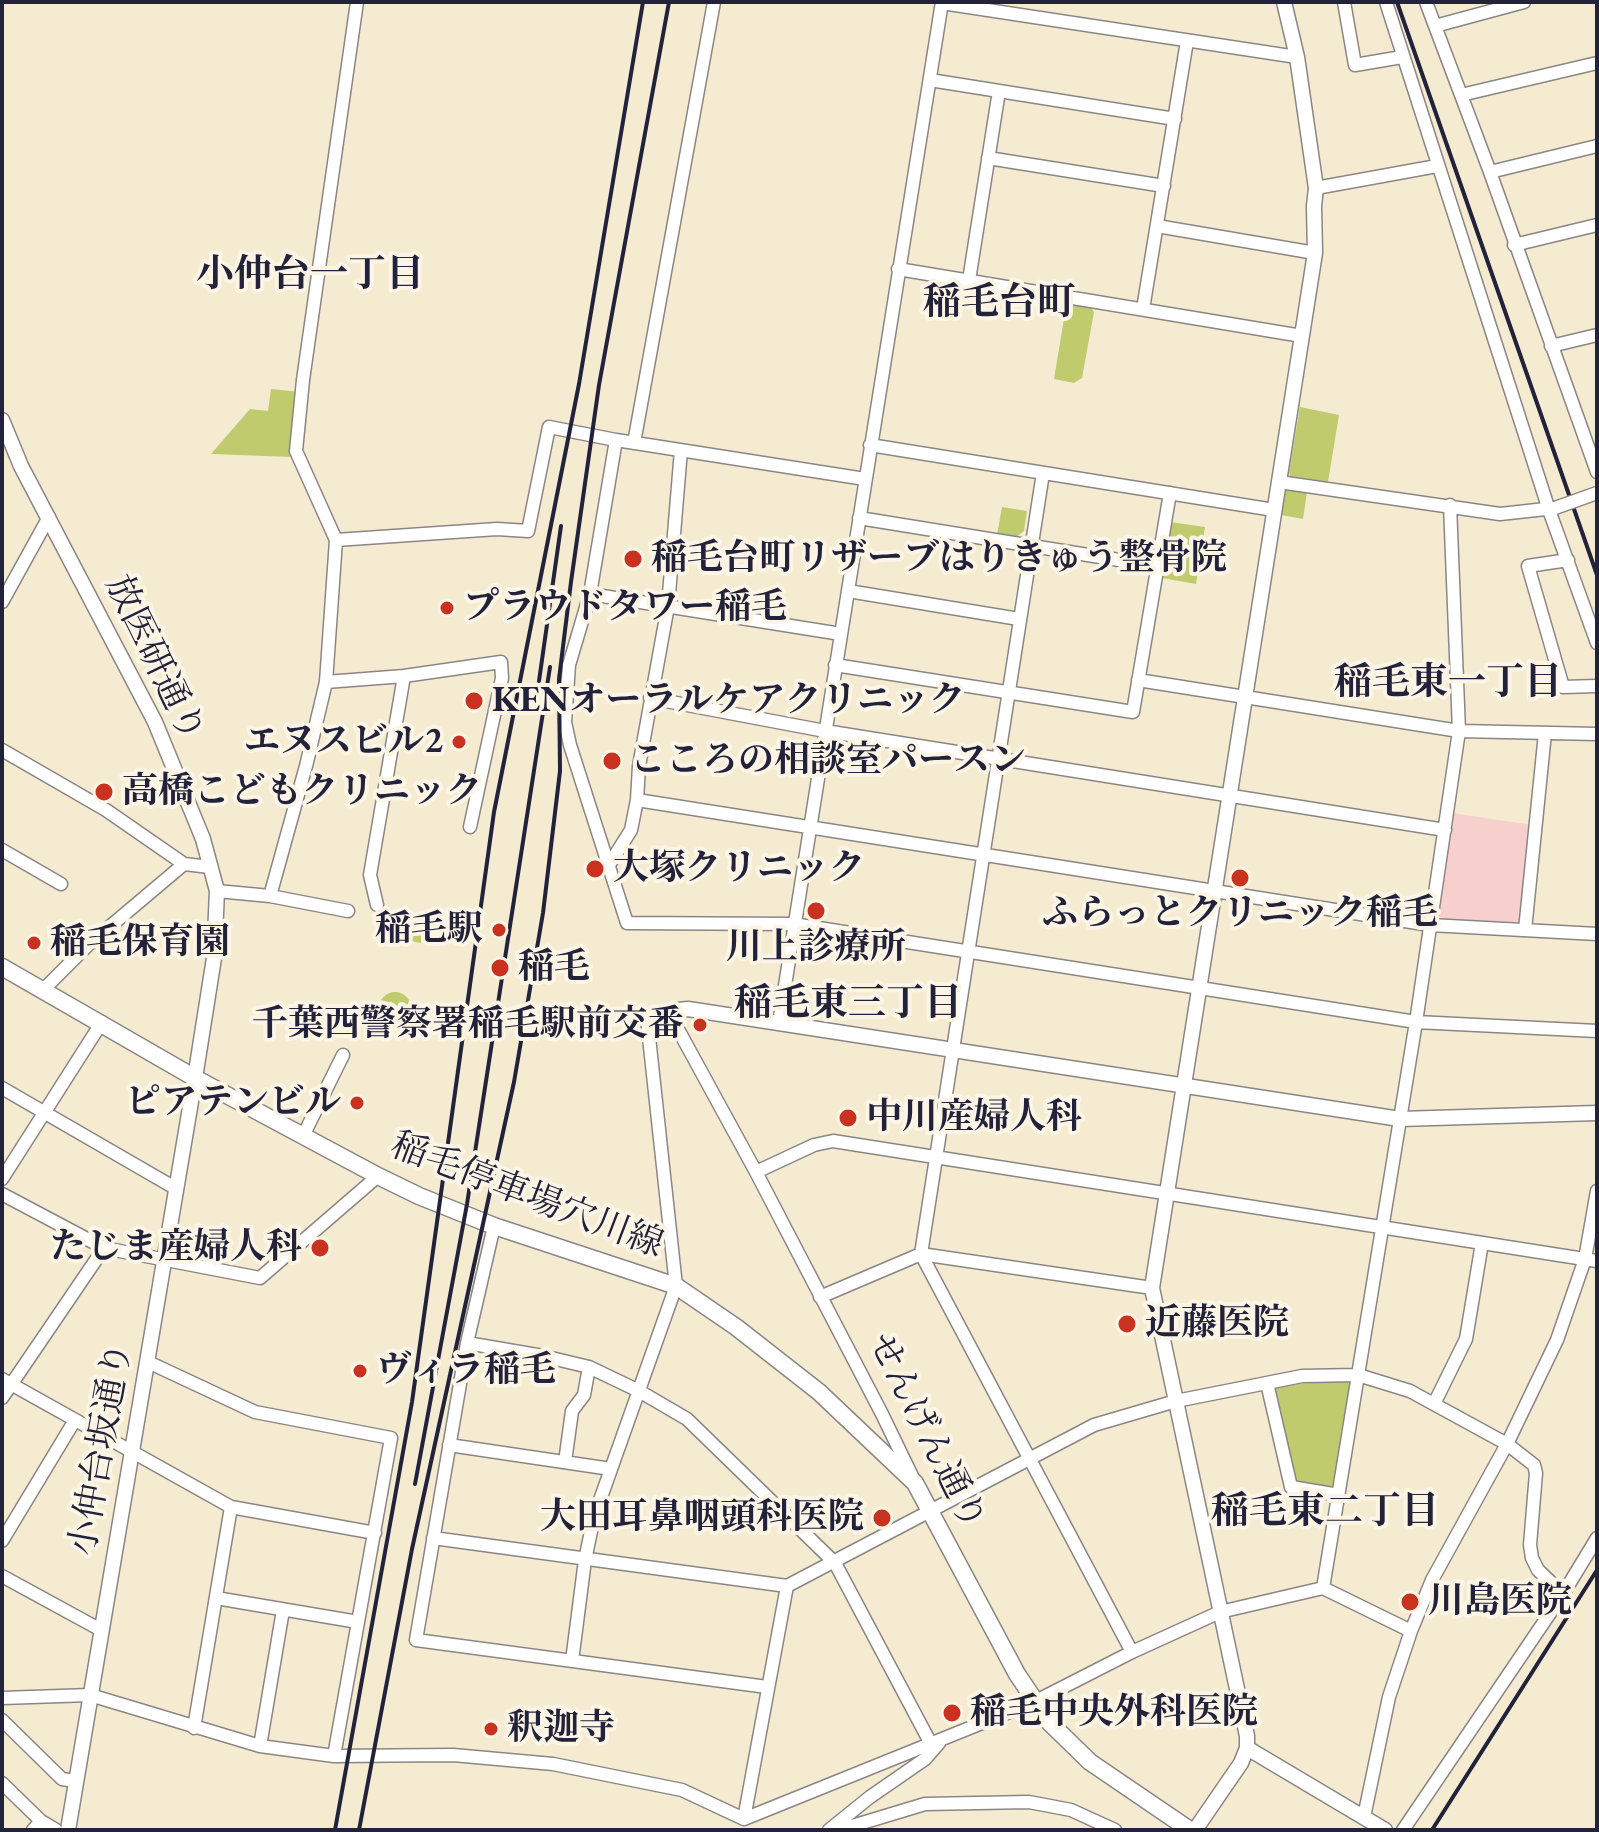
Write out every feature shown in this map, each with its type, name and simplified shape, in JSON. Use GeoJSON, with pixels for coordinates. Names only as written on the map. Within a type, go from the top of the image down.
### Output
{"type":"FeatureCollection","features":[{"type":"Feature","properties":{"kind":"main road","name":"稲毛停車場穴川線"},"geometry":{"type":"LineString","coordinates":[[2,967],[195,1078],[419,1196],[494,1226],[676,1286],[736,1327],[819,1392],[915,1483]]}},
{"type":"Feature","properties":{"kind":"main road","name":"せんげん通り"},"geometry":{"type":"LineString","coordinates":[[915,1483],[1034,1702],[1090,1762],[1192,1830]]}},
{"type":"Feature","properties":{"kind":"street"},"geometry":{"type":"LineString","coordinates":[[270,896],[326,682],[336,540],[296,451],[303,380],[357,2]]}},
{"type":"Feature","properties":{"kind":"street"},"geometry":{"type":"LineString","coordinates":[[634,443],[714,2]]}},
{"type":"Feature","properties":{"kind":"street"},"geometry":{"type":"LineString","coordinates":[[779,1023],[942,2],[1297,57]]}},
{"type":"Feature","properties":{"kind":"street"},"geometry":{"type":"LineString","coordinates":[[1192,1830],[1241,1763],[1247,1748],[1152,1288],[1315,253],[1316,188],[1297,57],[1284,2]]}},
{"type":"Feature","properties":{"kind":"street"},"geometry":{"type":"LineString","coordinates":[[1344,2],[1355,65],[1402,57]]}},
{"type":"Feature","properties":{"kind":"street"},"geometry":{"type":"LineString","coordinates":[[1386,2],[1437,166],[1597,643]]}},
{"type":"Feature","properties":{"kind":"street"},"geometry":{"type":"LineString","coordinates":[[1426,2],[1597,472]]}},
{"type":"Feature","properties":{"kind":"street"},"geometry":{"type":"LineString","coordinates":[[1435,26],[1524,2]]}},
{"type":"Feature","properties":{"kind":"street"},"geometry":{"type":"LineString","coordinates":[[1143,309],[1187,41]]}},
{"type":"Feature","properties":{"kind":"street"},"geometry":{"type":"LineString","coordinates":[[1461,95],[1597,63]]}},
{"type":"Feature","properties":{"kind":"street"},"geometry":{"type":"LineString","coordinates":[[930,80],[1175,119]]}},
{"type":"Feature","properties":{"kind":"street"},"geometry":{"type":"LineString","coordinates":[[969,280],[999,91]]}},
{"type":"Feature","properties":{"kind":"street"},"geometry":{"type":"LineString","coordinates":[[1490,172],[1597,146]]}},
{"type":"Feature","properties":{"kind":"street"},"geometry":{"type":"LineString","coordinates":[[988,158],[1164,186]]}},
{"type":"Feature","properties":{"kind":"street"},"geometry":{"type":"LineString","coordinates":[[1316,188],[1437,166]]}},
{"type":"Feature","properties":{"kind":"street"},"geometry":{"type":"LineString","coordinates":[[1514,245],[1597,225]]}},
{"type":"Feature","properties":{"kind":"street"},"geometry":{"type":"LineString","coordinates":[[1157,226],[1315,253]]}},
{"type":"Feature","properties":{"kind":"street"},"geometry":{"type":"LineString","coordinates":[[898,269],[1302,336]]}},
{"type":"Feature","properties":{"kind":"street"},"geometry":{"type":"LineString","coordinates":[[1551,346],[1597,335]]}},
{"type":"Feature","properties":{"kind":"street","name":"放医研通り"},"geometry":{"type":"LineString","coordinates":[[2,420],[9,441],[155,722],[203,839],[217,891],[214,958],[195,1078]]}},
{"type":"Feature","properties":{"kind":"street"},"geometry":{"type":"LineString","coordinates":[[336,540],[497,529],[528,531],[549,427],[865,479]]}},
{"type":"Feature","properties":{"kind":"street"},"geometry":{"type":"LineString","coordinates":[[616,440],[590,594],[569,665],[565,722],[627,923],[793,924],[1416,1022],[1597,1031]]}},
{"type":"Feature","properties":{"kind":"street"},"geometry":{"type":"LineString","coordinates":[[870,445],[1274,510]]}},
{"type":"Feature","properties":{"kind":"street"},"geometry":{"type":"LineString","coordinates":[[609,865],[631,830],[637,800],[639,766],[668,606],[681,450]]}},
{"type":"Feature","properties":{"kind":"street"},"geometry":{"type":"LineString","coordinates":[[1043,473],[921,1254],[1132,1652]]}},
{"type":"Feature","properties":{"kind":"street"},"geometry":{"type":"LineString","coordinates":[[1279,482],[1500,514],[1552,509],[1597,493]]}},
{"type":"Feature","properties":{"kind":"street"},"geometry":{"type":"LineString","coordinates":[[835,665],[1133,712],[1170,493]]}},
{"type":"Feature","properties":{"kind":"street"},"geometry":{"type":"LineString","coordinates":[[1323,1588],[1416,1022],[1459,731],[1450,505]]}},
{"type":"Feature","properties":{"kind":"street"},"geometry":{"type":"LineString","coordinates":[[2,602],[49,517]]}},
{"type":"Feature","properties":{"kind":"street"},"geometry":{"type":"LineString","coordinates":[[859,518],[1156,566]]}},
{"type":"Feature","properties":{"kind":"street"},"geometry":{"type":"LineString","coordinates":[[1568,560],[1528,566],[1563,687],[1597,686]]}},
{"type":"Feature","properties":{"kind":"street"},"geometry":{"type":"LineString","coordinates":[[848,591],[1019,619]]}},
{"type":"Feature","properties":{"kind":"street"},"geometry":{"type":"LineString","coordinates":[[590,594],[841,634]]}},
{"type":"Feature","properties":{"kind":"street"},"geometry":{"type":"LineString","coordinates":[[326,682],[404,676],[501,662],[502,678],[470,827]]}},
{"type":"Feature","properties":{"kind":"street"},"geometry":{"type":"LineString","coordinates":[[377,905],[370,875],[404,676]]}},
{"type":"Feature","properties":{"kind":"street"},"geometry":{"type":"LineString","coordinates":[[1138,680],[1459,731],[1597,734]]}},
{"type":"Feature","properties":{"kind":"street"},"geometry":{"type":"LineString","coordinates":[[650,698],[825,731],[1445,830]]}},
{"type":"Feature","properties":{"kind":"street"},"geometry":{"type":"LineString","coordinates":[[1525,930],[1545,733]]}},
{"type":"Feature","properties":{"kind":"street"},"geometry":{"type":"LineString","coordinates":[[2,750],[106,810],[184,864],[210,867]]}},
{"type":"Feature","properties":{"kind":"street"},"geometry":{"type":"LineString","coordinates":[[637,800],[1430,925],[1597,934]]}},
{"type":"Feature","properties":{"kind":"street"},"geometry":{"type":"LineString","coordinates":[[2,850],[61,884]]}},
{"type":"Feature","properties":{"kind":"street"},"geometry":{"type":"LineString","coordinates":[[43,990],[88,945],[184,864]]}},
{"type":"Feature","properties":{"kind":"street"},"geometry":{"type":"LineString","coordinates":[[217,891],[270,896],[348,911]]}},
{"type":"Feature","properties":{"kind":"street"},"geometry":{"type":"LineString","coordinates":[[668,1011],[688,1009],[1400,1119],[1597,1113]]}},
{"type":"Feature","properties":{"kind":"street","name":"せんげん通り"},"geometry":{"type":"LineString","coordinates":[[668,1011],[756,1172],[915,1483]]}},
{"type":"Feature","properties":{"kind":"street"},"geometry":{"type":"LineString","coordinates":[[572,1661],[585,1560],[594,1517],[676,1286],[647,1019]]}},
{"type":"Feature","properties":{"kind":"street"},"geometry":{"type":"LineString","coordinates":[[2,1179],[102,1022]]}},
{"type":"Feature","properties":{"kind":"street"},"geometry":{"type":"LineString","coordinates":[[303,1136],[343,1055]]}},
{"type":"Feature","properties":{"kind":"street","name":"小仲台坂通り"},"geometry":{"type":"LineString","coordinates":[[68,1830],[195,1078]]}},
{"type":"Feature","properties":{"kind":"street"},"geometry":{"type":"LineString","coordinates":[[2,1088],[175,1188]]}},
{"type":"Feature","properties":{"kind":"street"},"geometry":{"type":"LineString","coordinates":[[756,1172],[814,1145],[833,1141],[1591,1260]]}},
{"type":"Feature","properties":{"kind":"street"},"geometry":{"type":"LineString","coordinates":[[2,1194],[104,1248],[260,1278],[378,1176]]}},
{"type":"Feature","properties":{"kind":"street"},"geometry":{"type":"LineString","coordinates":[[1364,1817],[1389,1697],[1411,1631],[1432,1580],[1507,1444],[1591,1260],[1597,1191]]}},
{"type":"Feature","properties":{"kind":"street"},"geometry":{"type":"LineString","coordinates":[[494,1226],[467,1343],[416,1640],[767,1687]]}},
{"type":"Feature","properties":{"kind":"street"},"geometry":{"type":"LineString","coordinates":[[1434,1404],[1466,1339],[1482,1243]]}},
{"type":"Feature","properties":{"kind":"street"},"geometry":{"type":"LineString","coordinates":[[2,1398],[6,1382],[104,1248]]}},
{"type":"Feature","properties":{"kind":"street"},"geometry":{"type":"LineString","coordinates":[[820,1297],[921,1254],[1152,1288]]}},
{"type":"Feature","properties":{"kind":"street"},"geometry":{"type":"LineString","coordinates":[[467,1343],[589,1367],[687,1419],[835,1563],[935,1743]]}},
{"type":"Feature","properties":{"kind":"street"},"geometry":{"type":"LineString","coordinates":[[148,1362],[255,1412],[391,1438],[334,1756]]}},
{"type":"Feature","properties":{"kind":"street"},"geometry":{"type":"LineString","coordinates":[[565,1462],[572,1411],[584,1395],[589,1367]]}},
{"type":"Feature","properties":{"kind":"street"},"geometry":{"type":"LineString","coordinates":[[433,1538],[787,1586],[1094,1425],[1176,1401],[1302,1376],[1358,1375],[1410,1391],[1507,1444],[1534,1465],[1532,1558],[1538,1570],[1563,1594]]}},
{"type":"Feature","properties":{"kind":"street"},"geometry":{"type":"LineString","coordinates":[[6,1382],[231,1507],[375,1533]]}},
{"type":"Feature","properties":{"kind":"street"},"geometry":{"type":"LineString","coordinates":[[1267,1383],[1291,1487],[1339,1495]]}},
{"type":"Feature","properties":{"kind":"street"},"geometry":{"type":"LineString","coordinates":[[2,1541],[75,1420]]}},
{"type":"Feature","properties":{"kind":"street"},"geometry":{"type":"LineString","coordinates":[[449,1445],[611,1469]]}},
{"type":"Feature","properties":{"kind":"street"},"geometry":{"type":"LineString","coordinates":[[194,1728],[231,1507]]}},
{"type":"Feature","properties":{"kind":"street"},"geometry":{"type":"LineString","coordinates":[[1403,1830],[1563,1594],[1597,1538]]}},
{"type":"Feature","properties":{"kind":"street"},"geometry":{"type":"LineString","coordinates":[[2,1576],[101,1630]]}},
{"type":"Feature","properties":{"kind":"street"},"geometry":{"type":"LineString","coordinates":[[744,1819],[787,1586]]}},
{"type":"Feature","properties":{"kind":"street"},"geometry":{"type":"LineString","coordinates":[[2,1698],[90,1695],[260,1746],[334,1756],[453,1755],[553,1764],[682,1790],[744,1819],[1034,1702],[1220,1612],[1323,1588],[1411,1631]]}},
{"type":"Feature","properties":{"kind":"street"},"geometry":{"type":"LineString","coordinates":[[216,1598],[358,1622]]}},
{"type":"Feature","properties":{"kind":"street"},"geometry":{"type":"LineString","coordinates":[[260,1746],[283,1610]]}},
{"type":"Feature","properties":{"kind":"street"},"geometry":{"type":"LineString","coordinates":[[2,1720],[62,1779],[75,1781]]}},
{"type":"Feature","properties":{"kind":"street"},"geometry":{"type":"LineString","coordinates":[[829,1830],[925,1759],[935,1743]]}},
{"type":"Feature","properties":{"kind":"street"},"geometry":{"type":"LineString","coordinates":[[1247,1748],[1385,1830]]}},
{"type":"Feature","properties":{"kind":"street"},"geometry":{"type":"LineString","coordinates":[[2,1783],[37,1826],[56,1830]]}},
{"type":"Feature","properties":{"kind":"street"},"geometry":{"type":"LineString","coordinates":[[839,1830],[925,1804],[1029,1802],[1071,1810],[1115,1830]]}},
{"type":"Feature","properties":{"kind":"shaded area"},"geometry":{"type":"Polygon","coordinates":[[[1452,813],[1532,825],[1524,916],[1517,923],[1444,920],[1437,914],[1452,813]]]}},
{"type":"Feature","properties":{"kind":"green space"},"geometry":{"type":"Polygon","coordinates":[[[1067,301],[1089,305],[1094,312],[1082,378],[1074,383],[1054,379],[1067,301]]]}},
{"type":"Feature","properties":{"kind":"green space"},"geometry":{"type":"Polygon","coordinates":[[[271,389],[299,392],[293,457],[211,454],[250,409],[268,411],[271,389]]]}},
{"type":"Feature","properties":{"kind":"green space"},"geometry":{"type":"Polygon","coordinates":[[[1300,407],[1339,415],[1328,482],[1290,476],[1300,407]]]}},
{"type":"Feature","properties":{"kind":"green space"},"geometry":{"type":"Polygon","coordinates":[[[1288,489],[1307,492],[1303,519],[1281,515],[1284,492],[1288,489]]]}},
{"type":"Feature","properties":{"kind":"green space"},"geometry":{"type":"Polygon","coordinates":[[[1002,507],[1027,511],[1024,531],[1015,538],[997,535],[1002,507]]]}},
{"type":"Feature","properties":{"kind":"green space"},"geometry":{"type":"Polygon","coordinates":[[[1170,522],[1205,527],[1196,584],[1162,578],[1170,522]]]}},
{"type":"Feature","properties":{"kind":"green space"},"geometry":{"type":"Polygon","coordinates":[[[390,912],[411,918],[421,933],[421,943],[391,937],[386,923],[372,915],[390,912]]]}},
{"type":"Feature","properties":{"kind":"green space"},"geometry":{"type":"Polygon","coordinates":[[[395,992],[407,996],[411,1008],[407,1020],[395,1024],[383,1020],[379,1008],[383,996],[395,992]]]}},
{"type":"Feature","properties":{"kind":"green space"},"geometry":{"type":"Polygon","coordinates":[[[1343,1380],[1352,1385],[1337,1482],[1332,1487],[1298,1483],[1273,1392],[1278,1386],[1343,1380]]]}},
{"type":"Feature","properties":{"kind":"railway"},"geometry":{"type":"LineString","coordinates":[[335,1830],[412,1402],[494,812],[579,384],[643,2]]}},
{"type":"Feature","properties":{"kind":"railway"},"geometry":{"type":"LineString","coordinates":[[359,1830],[412,1549],[514,1082],[543,913],[560,771],[559,679],[571,582],[599,385],[669,2]]}},
{"type":"Feature","properties":{"kind":"railway"},"geometry":{"type":"LineString","coordinates":[[1397,2],[1597,575]]}},
{"type":"Feature","properties":{"kind":"railway"},"geometry":{"type":"LineString","coordinates":[[539,681],[561,526]]}},
{"type":"Feature","properties":{"kind":"railway"},"geometry":{"type":"LineString","coordinates":[[415,1484],[467,1204],[550,667]]}},
{"type":"Feature","properties":{"kind":"railway"},"geometry":{"type":"LineString","coordinates":[[1432,1830],[1597,1570]]}},
{"type":"Feature","properties":{"kind":"place","name":"稲毛台町リザーブはりきゅう整骨院"},"geometry":{"type":"Point","coordinates":[633,559]}},
{"type":"Feature","properties":{"kind":"place","name":"プラウドタワー稲毛"},"geometry":{"type":"Point","coordinates":[447,608]}},
{"type":"Feature","properties":{"kind":"place","name":"KENオーラルケアクリニック"},"geometry":{"type":"Point","coordinates":[474,701]}},
{"type":"Feature","properties":{"kind":"place","name":"エヌスビル2"},"geometry":{"type":"Point","coordinates":[459,742]}},
{"type":"Feature","properties":{"kind":"place","name":"こころの相談室パースン"},"geometry":{"type":"Point","coordinates":[612,761]}},
{"type":"Feature","properties":{"kind":"place","name":"高橋こどもクリニック"},"geometry":{"type":"Point","coordinates":[104,792]}},
{"type":"Feature","properties":{"kind":"place","name":"大塚クリニック"},"geometry":{"type":"Point","coordinates":[595,869]}},
{"type":"Feature","properties":{"kind":"place","name":"ふらっとクリニック稲毛"},"geometry":{"type":"Point","coordinates":[1240,878]}},
{"type":"Feature","properties":{"kind":"place","name":"川上診療所"},"geometry":{"type":"Point","coordinates":[816,911]}},
{"type":"Feature","properties":{"kind":"place","name":"稲毛駅"},"geometry":{"type":"Point","coordinates":[499,930]}},
{"type":"Feature","properties":{"kind":"place","name":"稲毛保育園"},"geometry":{"type":"Point","coordinates":[34,943]}},
{"type":"Feature","properties":{"kind":"place","name":"稲毛"},"geometry":{"type":"Point","coordinates":[500,968]}},
{"type":"Feature","properties":{"kind":"place","name":"千葉西警察署稲毛駅前交番"},"geometry":{"type":"Point","coordinates":[700,1025]}},
{"type":"Feature","properties":{"kind":"place","name":"ピアテンビル"},"geometry":{"type":"Point","coordinates":[357,1103]}},
{"type":"Feature","properties":{"kind":"place","name":"中川産婦人科"},"geometry":{"type":"Point","coordinates":[848,1118]}},
{"type":"Feature","properties":{"kind":"place","name":"たじま産婦人科"},"geometry":{"type":"Point","coordinates":[320,1248]}},
{"type":"Feature","properties":{"kind":"place","name":"近藤医院"},"geometry":{"type":"Point","coordinates":[1127,1324]}},
{"type":"Feature","properties":{"kind":"place","name":"ヴィラ稲毛"},"geometry":{"type":"Point","coordinates":[360,1371]}},
{"type":"Feature","properties":{"kind":"place","name":"大田耳鼻咽頭科医院"},"geometry":{"type":"Point","coordinates":[882,1518]}},
{"type":"Feature","properties":{"kind":"place","name":"川島医院"},"geometry":{"type":"Point","coordinates":[1410,1602]}},
{"type":"Feature","properties":{"kind":"place","name":"稲毛中央外科医院"},"geometry":{"type":"Point","coordinates":[952,1713]}},
{"type":"Feature","properties":{"kind":"place","name":"釈迦寺"},"geometry":{"type":"Point","coordinates":[491,1729]}},
{"type":"Feature","properties":{"kind":"district","name":"小仲台一丁目"},"geometry":{"type":"Point","coordinates":[310,276]}},
{"type":"Feature","properties":{"kind":"district","name":"稲毛台町"},"geometry":{"type":"Point","coordinates":[999,304]}},
{"type":"Feature","properties":{"kind":"district","name":"稲毛東一丁目"},"geometry":{"type":"Point","coordinates":[1448,684]}},
{"type":"Feature","properties":{"kind":"district","name":"稲毛東三丁目"},"geometry":{"type":"Point","coordinates":[848,1005]}},
{"type":"Feature","properties":{"kind":"district","name":"稲毛東二丁目"},"geometry":{"type":"Point","coordinates":[1325,1513]}}]}
